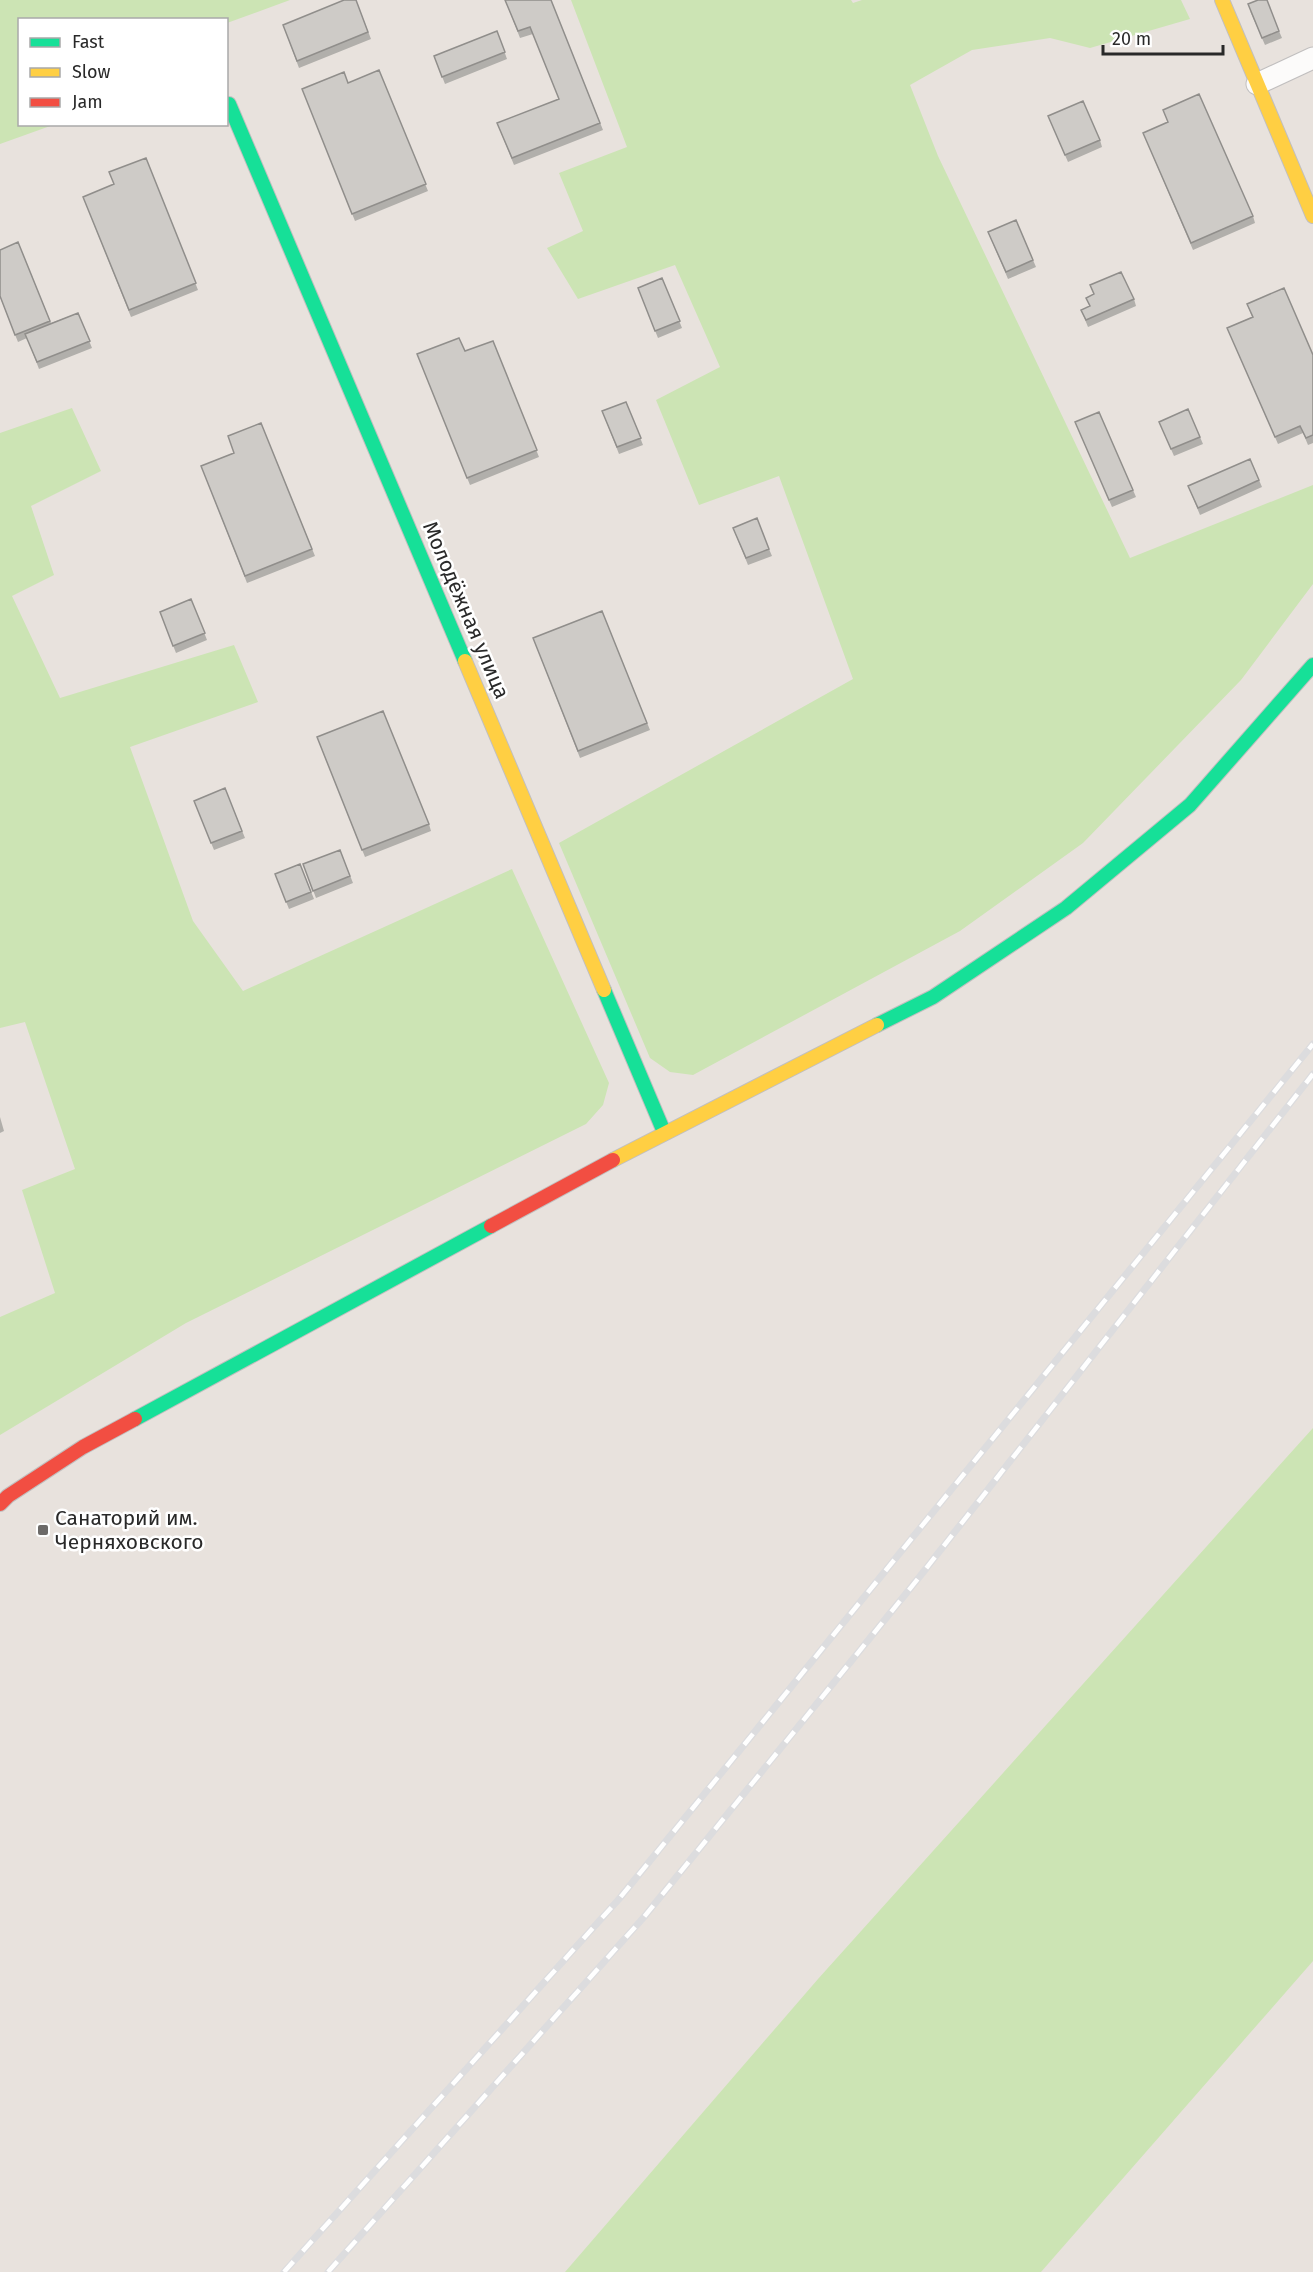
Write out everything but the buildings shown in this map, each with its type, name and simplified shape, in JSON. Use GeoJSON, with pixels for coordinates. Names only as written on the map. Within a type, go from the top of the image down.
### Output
{"type":"FeatureCollection","features":[{"type":"Feature","properties":{"kind":"main road"},"geometry":{"type":"LineString","coordinates":[[1222,0],[1313,216]]}},
{"type":"Feature","properties":{"kind":"main road","name":"Молодёжная улица"},"geometry":{"type":"LineString","coordinates":[[229,104],[664,1132]]}},
{"type":"Feature","properties":{"kind":"main road"},"geometry":{"type":"LineString","coordinates":[[0,1504],[8,1496],[83,1448],[664,1132],[933,997],[1066,908],[1190,805],[1313,666]]}},
{"type":"Feature","properties":{"kind":"lane"},"geometry":{"type":"LineString","coordinates":[[1257,84],[1313,58]]}},
{"type":"Feature","properties":{"kind":"green space"},"geometry":{"type":"Polygon","coordinates":[[[0,0],[290,0],[228,23],[228,18],[18,18],[18,126],[50,126],[0,144],[0,0]]]}},
{"type":"Feature","properties":{"kind":"green space"},"geometry":{"type":"Polygon","coordinates":[[[571,0],[851,0],[853,3],[862,0],[1181,0],[1190,19],[1090,48],[1050,38],[972,50],[910,85],[938,156],[1130,558],[1313,485],[1313,584],[1241,680],[1083,843],[960,931],[693,1075],[670,1072],[650,1058],[559,843],[853,679],[779,476],[699,505],[656,400],[720,367],[675,265],[578,299],[547,248],[583,231],[559,173],[627,147],[571,0]]]}},
{"type":"Feature","properties":{"kind":"green space"},"geometry":{"type":"Polygon","coordinates":[[[72,408],[101,471],[31,506],[54,575],[12,596],[60,698],[234,645],[258,702],[130,747],[193,921],[243,991],[512,869],[609,1083],[603,1105],[586,1124],[186,1323],[0,1435],[0,1317],[55,1293],[22,1190],[75,1169],[25,1022],[0,1028],[0,433],[72,408]]]}},
{"type":"Feature","properties":{"kind":"green space"},"geometry":{"type":"Polygon","coordinates":[[[1313,1428],[1313,1961],[1041,2272],[565,2272],[818,1979],[1313,1428]]]}},
{"type":"Feature","properties":{"kind":"railway"},"geometry":{"type":"LineString","coordinates":[[284,2272],[619,1899],[1313,1044]]}},
{"type":"Feature","properties":{"kind":"railway"},"geometry":{"type":"LineString","coordinates":[[328,2272],[644,1917],[921,1575],[1313,1074]]}},
{"type":"Feature","properties":{"kind":"traffic: fast"},"geometry":{"type":"LineString","coordinates":[[229,104],[465,661]]}},
{"type":"Feature","properties":{"kind":"traffic: fast"},"geometry":{"type":"LineString","coordinates":[[877,1025],[933,997],[1066,908],[1190,805],[1313,665]]}},
{"type":"Feature","properties":{"kind":"traffic: fast"},"geometry":{"type":"LineString","coordinates":[[604,990],[664,1132]]}},
{"type":"Feature","properties":{"kind":"traffic: fast"},"geometry":{"type":"LineString","coordinates":[[135,1419],[491,1226]]}},
{"type":"Feature","properties":{"kind":"traffic: slow"},"geometry":{"type":"LineString","coordinates":[[1222,0],[1313,216]]}},
{"type":"Feature","properties":{"kind":"traffic: slow"},"geometry":{"type":"LineString","coordinates":[[465,661],[604,990]]}},
{"type":"Feature","properties":{"kind":"traffic: slow"},"geometry":{"type":"LineString","coordinates":[[613,1160],[877,1025]]}},
{"type":"Feature","properties":{"kind":"traffic: jam"},"geometry":{"type":"LineString","coordinates":[[491,1226],[613,1160]]}},
{"type":"Feature","properties":{"kind":"traffic: jam"},"geometry":{"type":"LineString","coordinates":[[0,1504],[8,1496],[83,1447],[135,1419]]}},
{"type":"Feature","properties":{"kind":"place","name":"Санаторий им. Черняховского"},"geometry":{"type":"Point","coordinates":[43,1530]}}]}
